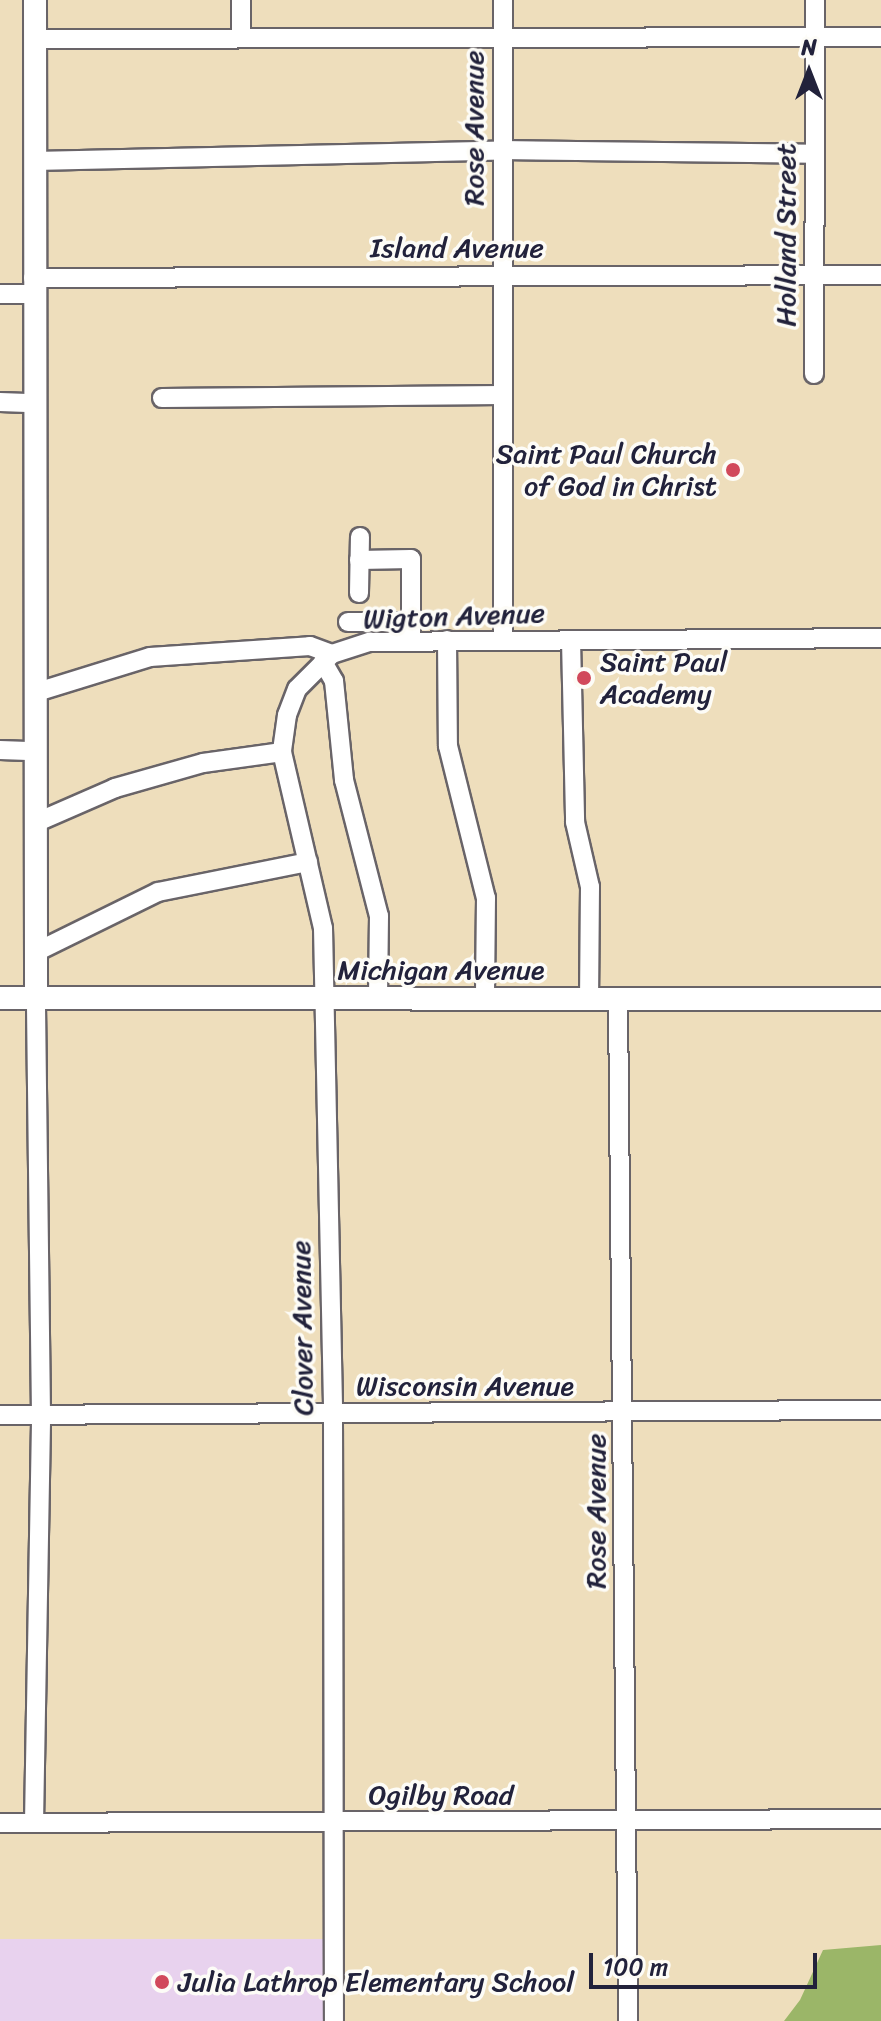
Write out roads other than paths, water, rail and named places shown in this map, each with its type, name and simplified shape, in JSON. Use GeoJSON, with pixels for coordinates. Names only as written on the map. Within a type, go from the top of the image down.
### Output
{"type":"FeatureCollection","features":[{"type":"Feature","properties":{"kind":"main road"},"geometry":{"type":"LineString","coordinates":[[35,0],[36,998]]}},
{"type":"Feature","properties":{"kind":"main road","name":"Michigan Avenue"},"geometry":{"type":"LineString","coordinates":[[0,998],[881,999]]}},
{"type":"Feature","properties":{"kind":"street"},"geometry":{"type":"LineString","coordinates":[[241,0],[241,38]]}},
{"type":"Feature","properties":{"kind":"street","name":"Rose Avenue"},"geometry":{"type":"LineString","coordinates":[[503,0],[503,641]]}},
{"type":"Feature","properties":{"kind":"street","name":"Holland Street"},"geometry":{"type":"LineString","coordinates":[[814,374],[815,0]]}},
{"type":"Feature","properties":{"kind":"street"},"geometry":{"type":"LineString","coordinates":[[35,39],[881,37]]}},
{"type":"Feature","properties":{"kind":"street"},"geometry":{"type":"LineString","coordinates":[[34,161],[502,150],[814,154]]}},
{"type":"Feature","properties":{"kind":"street","name":"Island Avenue"},"geometry":{"type":"LineString","coordinates":[[0,294],[33,286],[502,276],[881,275]]}},
{"type":"Feature","properties":{"kind":"street"},"geometry":{"type":"LineString","coordinates":[[162,398],[502,395]]}},
{"type":"Feature","properties":{"kind":"street"},"geometry":{"type":"LineString","coordinates":[[0,402],[34,403]]}},
{"type":"Feature","properties":{"kind":"street"},"geometry":{"type":"LineString","coordinates":[[359,593],[360,537]]}},
{"type":"Feature","properties":{"kind":"street"},"geometry":{"type":"LineString","coordinates":[[359,560],[411,559],[411,641]]}},
{"type":"Feature","properties":{"kind":"street"},"geometry":{"type":"LineString","coordinates":[[348,622],[411,622]]}},
{"type":"Feature","properties":{"kind":"street","name":"Wigton Avenue"},"geometry":{"type":"LineString","coordinates":[[37,692],[150,657],[310,646],[328,658],[370,642],[881,638]]}},
{"type":"Feature","properties":{"kind":"street"},"geometry":{"type":"LineString","coordinates":[[447,640],[448,746],[486,898],[485,1000]]}},
{"type":"Feature","properties":{"kind":"street"},"geometry":{"type":"LineString","coordinates":[[571,640],[575,822],[590,887],[589,1000]]}},
{"type":"Feature","properties":{"kind":"street"},"geometry":{"type":"LineString","coordinates":[[328,658],[334,681],[344,780],[379,916],[378,1000]]}},
{"type":"Feature","properties":{"kind":"street","name":"Clover Avenue"},"geometry":{"type":"LineString","coordinates":[[328,658],[297,689],[287,715],[282,752],[323,928],[322,999],[333,1413],[334,2021]]}},
{"type":"Feature","properties":{"kind":"street"},"geometry":{"type":"LineString","coordinates":[[0,750],[35,751]]}},
{"type":"Feature","properties":{"kind":"street"},"geometry":{"type":"LineString","coordinates":[[35,823],[115,788],[188,767],[282,752]]}},
{"type":"Feature","properties":{"kind":"street"},"geometry":{"type":"LineString","coordinates":[[36,952],[158,892],[308,862]]}},
{"type":"Feature","properties":{"kind":"street"},"geometry":{"type":"LineString","coordinates":[[34,1823],[41,1415],[36,998]]}},
{"type":"Feature","properties":{"kind":"street","name":"Rose Avenue"},"geometry":{"type":"LineString","coordinates":[[618,1001],[628,2021]]}},
{"type":"Feature","properties":{"kind":"street","name":"Wisconsin Avenue"},"geometry":{"type":"LineString","coordinates":[[0,1415],[623,1415],[881,1410]]}},
{"type":"Feature","properties":{"kind":"street","name":"Ogilby Road"},"geometry":{"type":"LineString","coordinates":[[0,1823],[626,1823],[881,1819]]}},
{"type":"Feature","properties":{"kind":"place","name":"Saint Paul Church of God in Christ"},"geometry":{"type":"Point","coordinates":[733,470]}},
{"type":"Feature","properties":{"kind":"place","name":"Saint Paul Academy"},"geometry":{"type":"Point","coordinates":[584,678]}},
{"type":"Feature","properties":{"kind":"place","name":"Julia Lathrop Elementary School"},"geometry":{"type":"Point","coordinates":[162,1982]}}]}
